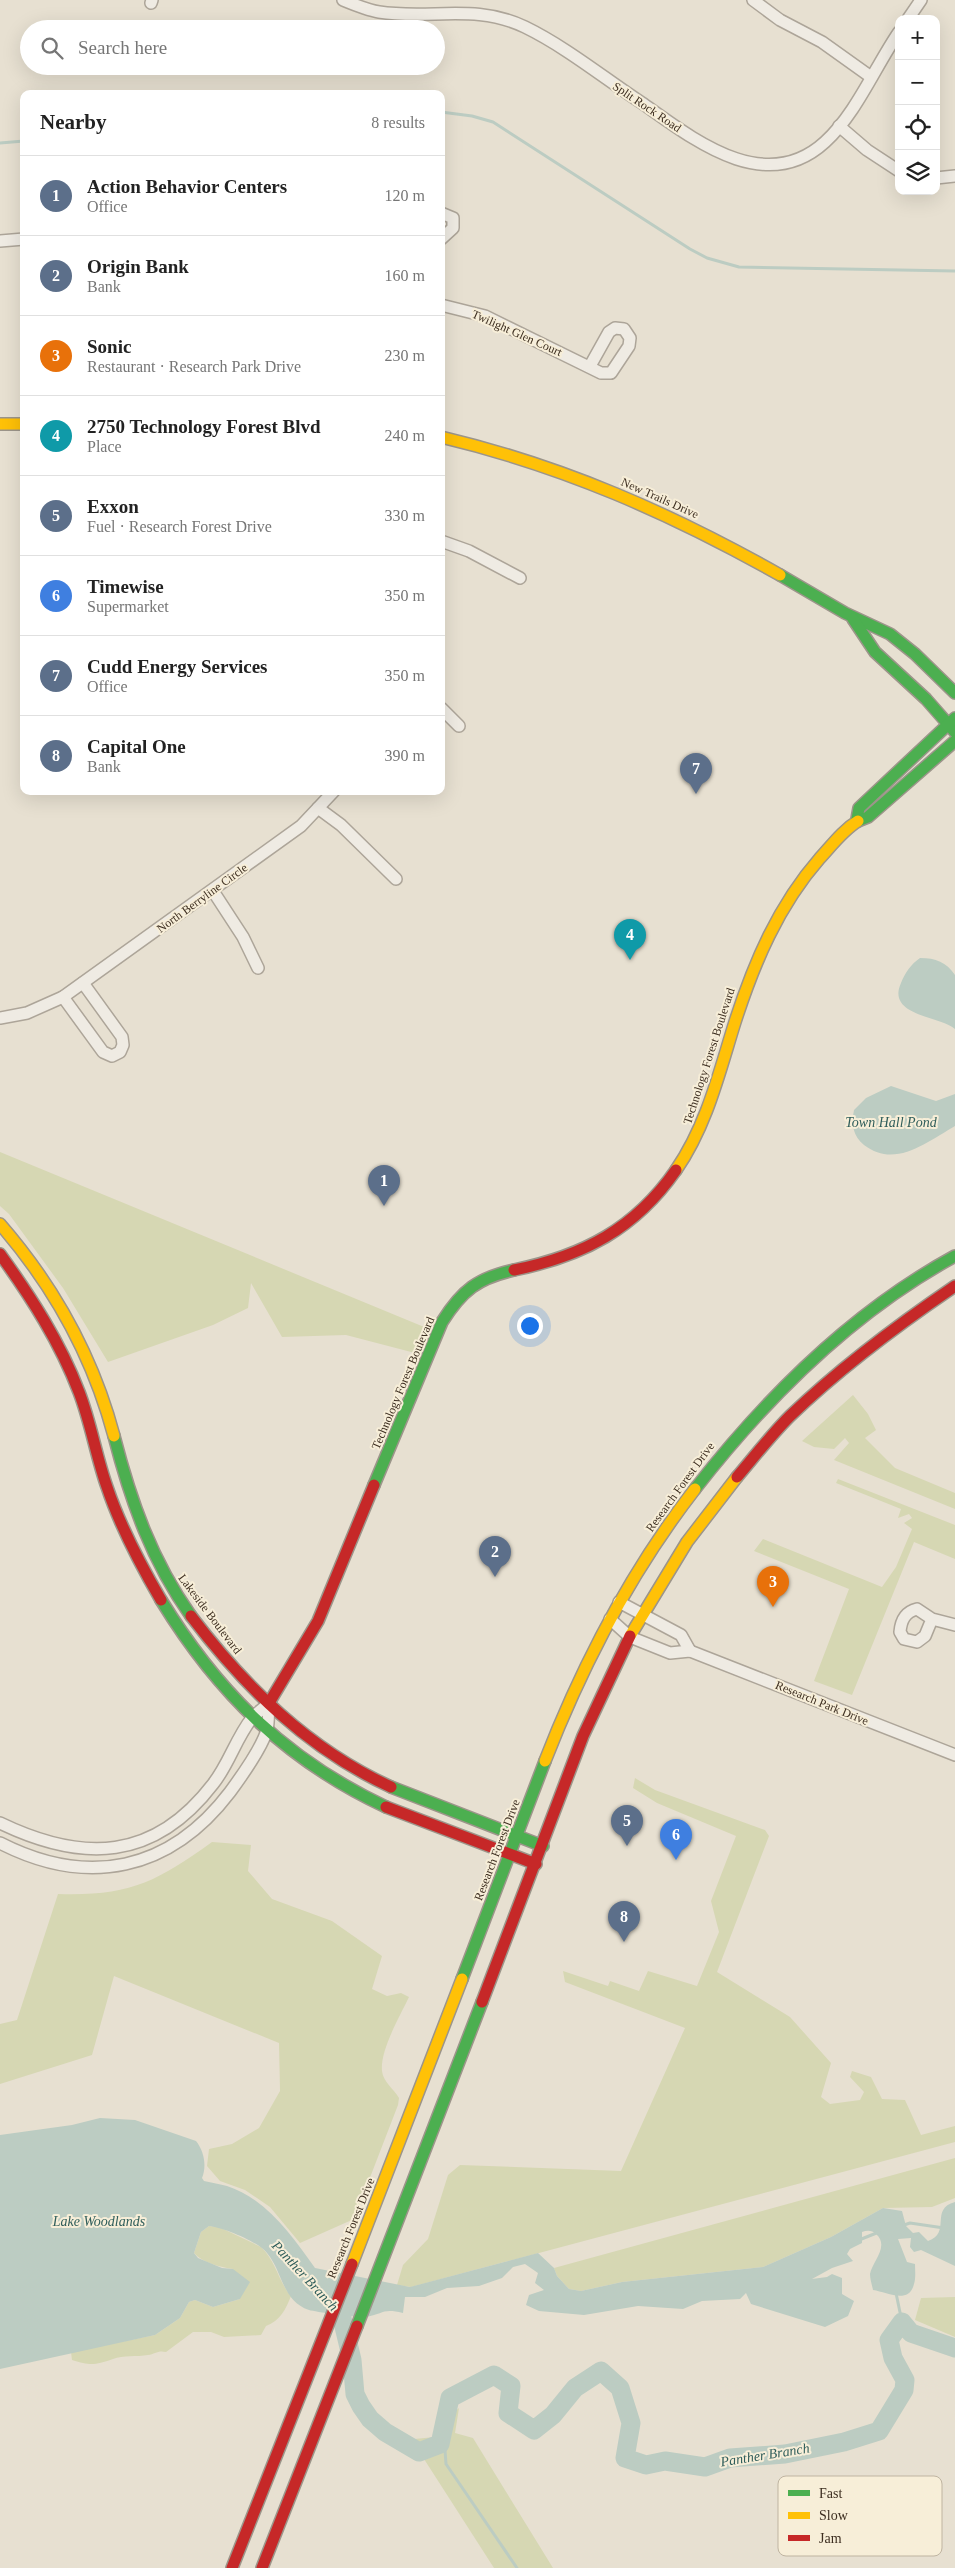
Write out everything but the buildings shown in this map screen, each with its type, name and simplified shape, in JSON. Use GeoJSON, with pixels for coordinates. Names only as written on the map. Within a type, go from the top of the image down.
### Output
{"type":"FeatureCollection","features":[{"type":"Feature","properties":{"kind":"street","name":"Split Rock Road"},"geometry":{"type":"LineString","coordinates":[[344,0],[380,12],[468,12],[508,20],[525,27],[594,70],[702,144],[734,158],[763,164],[795,160],[825,142],[839,126],[895,39]]}},
{"type":"Feature","properties":{"kind":"street"},"geometry":{"type":"LineString","coordinates":[[753,0],[780,20],[822,42],[872,77]]}},
{"type":"Feature","properties":{"kind":"street"},"geometry":{"type":"LineString","coordinates":[[911,15],[921,0]]}},
{"type":"Feature","properties":{"kind":"street"},"geometry":{"type":"LineString","coordinates":[[839,126],[867,150],[895,168]]}},
{"type":"Feature","properties":{"kind":"street"},"geometry":{"type":"LineString","coordinates":[[940,178],[955,176]]}},
{"type":"Feature","properties":{"kind":"street"},"geometry":{"type":"LineString","coordinates":[[445,215],[453,218],[453,228],[445,235]]}},
{"type":"Feature","properties":{"kind":"street"},"geometry":{"type":"LineString","coordinates":[[0,241],[20,240]]}},
{"type":"Feature","properties":{"kind":"street","name":"Twilight Glen Court"},"geometry":{"type":"LineString","coordinates":[[445,306],[485,316],[590,366]]}},
{"type":"Feature","properties":{"kind":"street"},"geometry":{"type":"LineString","coordinates":[[0,424],[20,424]]}},
{"type":"Feature","properties":{"kind":"street","name":"New Trails Drive"},"geometry":{"type":"LineString","coordinates":[[445,438],[509,454],[564,472],[631,499],[770,568],[853,618],[890,634],[955,692]]}},
{"type":"Feature","properties":{"kind":"street"},"geometry":{"type":"LineString","coordinates":[[445,542],[470,550],[520,578]]}},
{"type":"Feature","properties":{"kind":"street","name":"New Trails Drive"},"geometry":{"type":"LineString","coordinates":[[853,618],[875,652],[953,724]]}},
{"type":"Feature","properties":{"kind":"street"},"geometry":{"type":"LineString","coordinates":[[445,712],[458,726]]}},
{"type":"Feature","properties":{"kind":"street"},"geometry":{"type":"LineString","coordinates":[[857,819],[859,808],[953,724]]}},
{"type":"Feature","properties":{"kind":"street","name":"Technology Forest Boulevard"},"geometry":{"type":"LineString","coordinates":[[0,1823],[56,1844],[84,1849],[122,1848],[139,1843],[167,1828],[197,1803],[226,1766],[252,1719],[269,1703],[296,1661],[318,1621],[442,1322],[459,1296],[491,1276],[569,1257],[623,1226],[664,1188],[695,1138],[710,1103],[755,961],[769,930],[801,881],[824,852],[857,819],[868,817],[955,741]]}},
{"type":"Feature","properties":{"kind":"street","name":"North Berryline Circle"},"geometry":{"type":"LineString","coordinates":[[0,1018],[27,1013],[64,997],[301,826],[330,795]]}},
{"type":"Feature","properties":{"kind":"street"},"geometry":{"type":"LineString","coordinates":[[318,808],[348,832],[396,878]]}},
{"type":"Feature","properties":{"kind":"street"},"geometry":{"type":"LineString","coordinates":[[213,890],[243,937],[258,968]]}},
{"type":"Feature","properties":{"kind":"street"},"geometry":{"type":"LineString","coordinates":[[64,997],[103,1052],[112,1056],[120,1052],[124,1045],[122,1036],[83,983]]}},
{"type":"Feature","properties":{"kind":"street","name":"Lakeside Boulevard"},"geometry":{"type":"LineString","coordinates":[[0,1224],[16,1242],[51,1292],[96,1385],[145,1536],[171,1587],[218,1651],[305,1737],[358,1770],[400,1790],[543,1846]]}},
{"type":"Feature","properties":{"kind":"street"},"geometry":{"type":"LineString","coordinates":[[0,1254],[36,1303],[78,1391],[111,1498],[131,1546],[156,1593],[208,1667],[252,1719],[288,1749],[338,1781],[387,1808],[536,1864]]}},
{"type":"Feature","properties":{"kind":"street","name":"Research Forest Drive"},"geometry":{"type":"LineString","coordinates":[[232,2568],[367,2226],[559,1726],[586,1666],[619,1602],[666,1527],[698,1482],[770,1399],[827,1346],[888,1300],[955,1256]]}},
{"type":"Feature","properties":{"kind":"street"},"geometry":{"type":"LineString","coordinates":[[262,2568],[393,2236],[543,1846],[583,1736],[630,1637],[687,1542],[720,1498],[788,1418],[844,1366],[955,1286]]}},
{"type":"Feature","properties":{"kind":"street"},"geometry":{"type":"LineString","coordinates":[[78,1391],[96,1385]]}},
{"type":"Feature","properties":{"kind":"street"},"geometry":{"type":"LineString","coordinates":[[156,1593],[171,1587]]}},
{"type":"Feature","properties":{"kind":"street","name":"Research Park Drive"},"geometry":{"type":"LineString","coordinates":[[619,1602],[681,1635],[690,1650]]}},
{"type":"Feature","properties":{"kind":"street","name":"Research Park Drive"},"geometry":{"type":"LineString","coordinates":[[610,1619],[630,1637],[670,1653],[690,1650],[955,1755]]}},
{"type":"Feature","properties":{"kind":"street"},"geometry":{"type":"LineString","coordinates":[[932,1619],[955,1625]]}},
{"type":"Feature","properties":{"kind":"street","name":"Technology Forest Boulevard"},"geometry":{"type":"LineString","coordinates":[[0,1844],[22,1853],[72,1866],[108,1867],[144,1860],[174,1844],[213,1812],[249,1765],[267,1731],[269,1703]]}},
{"type":"Feature","properties":{"kind":"green space"},"geometry":{"type":"Polygon","coordinates":[[[0,1152],[429,1329],[415,1353],[346,1335],[282,1337],[251,1283],[248,1308],[213,1325],[108,1362],[63,1288],[9,1214],[0,1206],[0,1152]]]}},
{"type":"Feature","properties":{"kind":"green space"},"geometry":{"type":"Polygon","coordinates":[[[853,1395],[868,1414],[876,1430],[865,1438],[895,1468],[955,1493],[955,1509],[834,1460],[849,1443],[845,1438],[834,1449],[814,1447],[802,1441],[853,1395]]]}},
{"type":"Feature","properties":{"kind":"green space"},"geometry":{"type":"Polygon","coordinates":[[[838,1479],[955,1525],[955,1559],[914,1542],[852,1695],[814,1681],[849,1589],[754,1551],[763,1539],[882,1587],[896,1567],[912,1529],[904,1523],[912,1518],[909,1514],[898,1518],[901,1509],[836,1483],[838,1479]]]}},
{"type":"Feature","properties":{"kind":"green space"},"geometry":{"type":"Polygon","coordinates":[[[635,1778],[655,1790],[765,1830],[769,1836],[717,1972],[790,2017],[831,2063],[821,2097],[830,2104],[860,2100],[864,2092],[850,2077],[852,2071],[871,2077],[882,2099],[905,2100],[921,2135],[955,2126],[955,2142],[411,2287],[397,2285],[403,2265],[428,2239],[448,2175],[460,2165],[621,2171],[685,2028],[565,1982],[563,1971],[608,1986],[610,1981],[639,1991],[648,1971],[697,1986],[719,1932],[711,1901],[736,1836],[657,1803],[633,1788],[635,1778]]]}},
{"type":"Feature","properties":{"kind":"green space"},"geometry":{"type":"Polygon","coordinates":[[[212,1842],[251,1845],[248,1871],[272,1899],[332,1921],[382,1956],[372,1989],[387,1996],[401,1993],[409,1997],[391,2033],[382,2063],[382,2071],[386,2082],[399,2098],[398,2105],[354,2219],[300,2243],[270,2207],[245,2190],[220,2181],[207,2166],[209,2149],[232,2144],[259,2128],[280,2091],[279,2043],[114,1976],[92,2055],[0,2084],[0,2024],[17,2020],[58,1894],[104,1892],[140,1884],[174,1868],[212,1842]]]}},
{"type":"Feature","properties":{"kind":"green space"},"geometry":{"type":"Polygon","coordinates":[[[955,2158],[955,2198],[932,2207],[883,2208],[831,2237],[763,2267],[622,2282],[581,2291],[569,2289],[557,2276],[554,2268],[955,2158]]]}},
{"type":"Feature","properties":{"kind":"green space"},"geometry":{"type":"Polygon","coordinates":[[[209,2226],[219,2227],[261,2247],[266,2253],[291,2296],[279,2318],[266,2326],[261,2335],[224,2337],[211,2332],[193,2332],[166,2352],[144,2356],[121,2357],[93,2364],[72,2360],[71,2352],[155,2335],[180,2318],[189,2302],[195,2300],[213,2307],[240,2299],[233,2269],[207,2262],[194,2253],[201,2232],[209,2226]]]}},
{"type":"Feature","properties":{"kind":"green space"},"geometry":{"type":"Polygon","coordinates":[[[955,2297],[955,2337],[915,2320],[921,2298],[955,2297]]]}},
{"type":"Feature","properties":{"kind":"green space"},"geometry":{"type":"Polygon","coordinates":[[[459,2408],[455,2433],[473,2438],[553,2568],[494,2568],[424,2459],[402,2446],[404,2440],[435,2437],[445,2410],[451,2415],[459,2408]]]}},
{"type":"Feature","properties":{"kind":"water"},"geometry":{"type":"Polygon","coordinates":[[[920,958],[940,962],[955,975],[955,1029],[908,1009],[901,1002],[898,994],[904,976],[920,958]]]}},
{"type":"Feature","properties":{"kind":"water","name":"Town Hall Pond"},"geometry":{"type":"Polygon","coordinates":[[[891,1086],[936,1101],[955,1094],[955,1126],[922,1145],[899,1154],[876,1152],[864,1145],[857,1138],[854,1129],[854,1110],[866,1098],[891,1086]]]}},
{"type":"Feature","properties":{"kind":"water","name":"Lake Woodlands"},"geometry":{"type":"Polygon","coordinates":[[[100,2118],[135,2120],[196,2141],[204,2159],[202,2178],[204,2181],[227,2186],[241,2192],[266,2209],[288,2231],[315,2268],[410,2287],[538,2253],[554,2268],[557,2276],[569,2289],[581,2291],[622,2282],[763,2267],[831,2237],[883,2208],[902,2211],[906,2226],[913,2233],[919,2232],[928,2241],[939,2233],[943,2210],[947,2205],[955,2202],[955,2266],[921,2250],[914,2252],[910,2247],[911,2238],[898,2239],[907,2262],[915,2264],[914,2284],[911,2290],[903,2296],[873,2290],[870,2274],[881,2249],[881,2244],[880,2239],[874,2233],[869,2231],[862,2232],[862,2243],[850,2249],[847,2254],[853,2261],[832,2268],[812,2279],[827,2277],[832,2274],[842,2278],[842,2294],[854,2301],[848,2316],[825,2327],[751,2304],[746,2293],[740,2299],[702,2301],[683,2309],[638,2306],[584,2315],[539,2311],[526,2305],[529,2295],[544,2290],[535,2283],[538,2273],[525,2264],[513,2267],[502,2278],[479,2286],[447,2288],[425,2297],[405,2297],[403,2313],[387,2311],[362,2317],[313,2311],[300,2306],[288,2293],[272,2261],[263,2249],[240,2236],[209,2226],[201,2232],[194,2253],[198,2258],[222,2268],[233,2269],[250,2282],[240,2299],[213,2307],[195,2300],[189,2302],[180,2318],[155,2335],[0,2369],[0,2135],[72,2125],[100,2118]]]}},
{"type":"Feature","properties":{"kind":"waterway"},"geometry":{"type":"LineString","coordinates":[[445,113],[472,116],[493,122],[690,249],[707,258],[739,267],[955,271]]}},
{"type":"Feature","properties":{"kind":"waterway"},"geometry":{"type":"LineString","coordinates":[[0,143],[20,141]]}},
{"type":"Feature","properties":{"kind":"waterway"},"geometry":{"type":"LineString","coordinates":[[904,2225],[910,2223],[944,2228]]}},
{"type":"Feature","properties":{"kind":"waterway"},"geometry":{"type":"LineString","coordinates":[[859,2240],[879,2232]]}},
{"type":"Feature","properties":{"kind":"waterway"},"geometry":{"type":"LineString","coordinates":[[896,2293],[902,2322]]}},
{"type":"Feature","properties":{"kind":"waterway","name":"Panther Branch"},"geometry":{"type":"LineString","coordinates":[[325,2295],[341,2314],[352,2360],[355,2394],[361,2406],[370,2419],[385,2432],[419,2452],[440,2444],[450,2398],[494,2375],[511,2386],[508,2413],[534,2430],[553,2415],[575,2388],[601,2371],[620,2388],[631,2423],[625,2458],[646,2465],[665,2461],[705,2467],[730,2458],[785,2454],[844,2442],[879,2431],[904,2390],[905,2380],[893,2358],[889,2340],[902,2322],[911,2333],[955,2348]]}},
{"type":"Feature","properties":{"kind":"waterway"},"geometry":{"type":"LineString","coordinates":[[440,2444],[445,2450],[446,2464],[517,2568]]}},
{"type":"Feature","properties":{"kind":"traffic: fast"},"geometry":{"type":"LineString","coordinates":[[780,575],[845,613],[890,634],[915,654],[955,693]]}},
{"type":"Feature","properties":{"kind":"traffic: fast"},"geometry":{"type":"LineString","coordinates":[[853,619],[875,652],[926,699],[955,732]]}},
{"type":"Feature","properties":{"kind":"traffic: fast"},"geometry":{"type":"LineString","coordinates":[[857,819],[859,808],[955,718]]}},
{"type":"Feature","properties":{"kind":"traffic: fast"},"geometry":{"type":"LineString","coordinates":[[858,821],[868,817],[955,741]]}},
{"type":"Feature","properties":{"kind":"traffic: fast"},"geometry":{"type":"LineString","coordinates":[[695,1489],[751,1422],[813,1359],[881,1303],[917,1278],[955,1256]]}},
{"type":"Feature","properties":{"kind":"traffic: fast"},"geometry":{"type":"LineString","coordinates":[[374,1485],[442,1322],[449,1311],[472,1287],[490,1277],[514,1270]]}},
{"type":"Feature","properties":{"kind":"traffic: fast"},"geometry":{"type":"LineString","coordinates":[[114,1436],[144,1530],[165,1574],[191,1616]]}},
{"type":"Feature","properties":{"kind":"traffic: fast"},"geometry":{"type":"LineString","coordinates":[[161,1600],[206,1665],[257,1721],[317,1768],[386,1807]]}},
{"type":"Feature","properties":{"kind":"traffic: fast"},"geometry":{"type":"LineString","coordinates":[[462,1979],[545,1761]]}},
{"type":"Feature","properties":{"kind":"traffic: fast"},"geometry":{"type":"LineString","coordinates":[[391,1787],[543,1846]]}},
{"type":"Feature","properties":{"kind":"traffic: fast"},"geometry":{"type":"LineString","coordinates":[[357,2326],[482,2002]]}},
{"type":"Feature","properties":{"kind":"traffic: slow"},"geometry":{"type":"LineString","coordinates":[[0,424],[20,424]]}},
{"type":"Feature","properties":{"kind":"traffic: slow"},"geometry":{"type":"LineString","coordinates":[[445,438],[530,462],[615,494],[698,531],[780,575]]}},
{"type":"Feature","properties":{"kind":"traffic: slow"},"geometry":{"type":"LineString","coordinates":[[676,1170],[687,1153],[704,1117],[742,1000],[769,936],[805,876],[838,838],[858,821]]}},
{"type":"Feature","properties":{"kind":"traffic: slow"},"geometry":{"type":"LineString","coordinates":[[0,1224],[37,1272],[69,1323],[95,1378],[114,1436]]}},
{"type":"Feature","properties":{"kind":"traffic: slow"},"geometry":{"type":"LineString","coordinates":[[630,1636],[687,1542],[737,1477]]}},
{"type":"Feature","properties":{"kind":"traffic: slow"},"geometry":{"type":"LineString","coordinates":[[545,1761],[575,1690],[610,1620],[650,1552],[695,1489]]}},
{"type":"Feature","properties":{"kind":"traffic: slow"},"geometry":{"type":"LineString","coordinates":[[352,2264],[462,1979]]}},
{"type":"Feature","properties":{"kind":"traffic: jam"},"geometry":{"type":"LineString","coordinates":[[514,1270],[563,1257],[606,1237],[643,1209],[676,1170]]}},
{"type":"Feature","properties":{"kind":"traffic: jam"},"geometry":{"type":"LineString","coordinates":[[0,1254],[44,1320],[63,1355],[83,1404],[112,1502],[131,1545],[161,1600]]}},
{"type":"Feature","properties":{"kind":"traffic: jam"},"geometry":{"type":"LineString","coordinates":[[737,1477],[769,1438],[809,1398],[890,1332],[955,1286]]}},
{"type":"Feature","properties":{"kind":"traffic: jam"},"geometry":{"type":"LineString","coordinates":[[269,1703],[318,1621],[374,1485]]}},
{"type":"Feature","properties":{"kind":"traffic: jam"},"geometry":{"type":"LineString","coordinates":[[191,1616],[233,1667],[280,1714],[332,1754],[361,1772],[391,1787]]}},
{"type":"Feature","properties":{"kind":"traffic: jam"},"geometry":{"type":"LineString","coordinates":[[482,2002],[583,1736],[630,1636]]}},
{"type":"Feature","properties":{"kind":"traffic: jam"},"geometry":{"type":"LineString","coordinates":[[386,1807],[536,1864]]}},
{"type":"Feature","properties":{"kind":"traffic: jam"},"geometry":{"type":"LineString","coordinates":[[232,2568],[352,2264]]}},
{"type":"Feature","properties":{"kind":"traffic: jam"},"geometry":{"type":"LineString","coordinates":[[262,2568],[357,2326]]}},
{"type":"Feature","properties":{"kind":"place","name":"Cudd Energy Services"},"geometry":{"type":"Point","coordinates":[696,794]}},
{"type":"Feature","properties":{"kind":"place","name":"2750 Technology Forest Blvd"},"geometry":{"type":"Point","coordinates":[630,960]}},
{"type":"Feature","properties":{"kind":"place","name":"Action Behavior Centers"},"geometry":{"type":"Point","coordinates":[384,1206]}},
{"type":"Feature","properties":{"kind":"place","name":"Origin Bank"},"geometry":{"type":"Point","coordinates":[495,1577]}},
{"type":"Feature","properties":{"kind":"place","name":"Sonic"},"geometry":{"type":"Point","coordinates":[773,1607]}},
{"type":"Feature","properties":{"kind":"place","name":"Exxon"},"geometry":{"type":"Point","coordinates":[627,1846]}},
{"type":"Feature","properties":{"kind":"place","name":"Timewise"},"geometry":{"type":"Point","coordinates":[676,1860]}},
{"type":"Feature","properties":{"kind":"place","name":"Capital One"},"geometry":{"type":"Point","coordinates":[624,1942]}}]}
